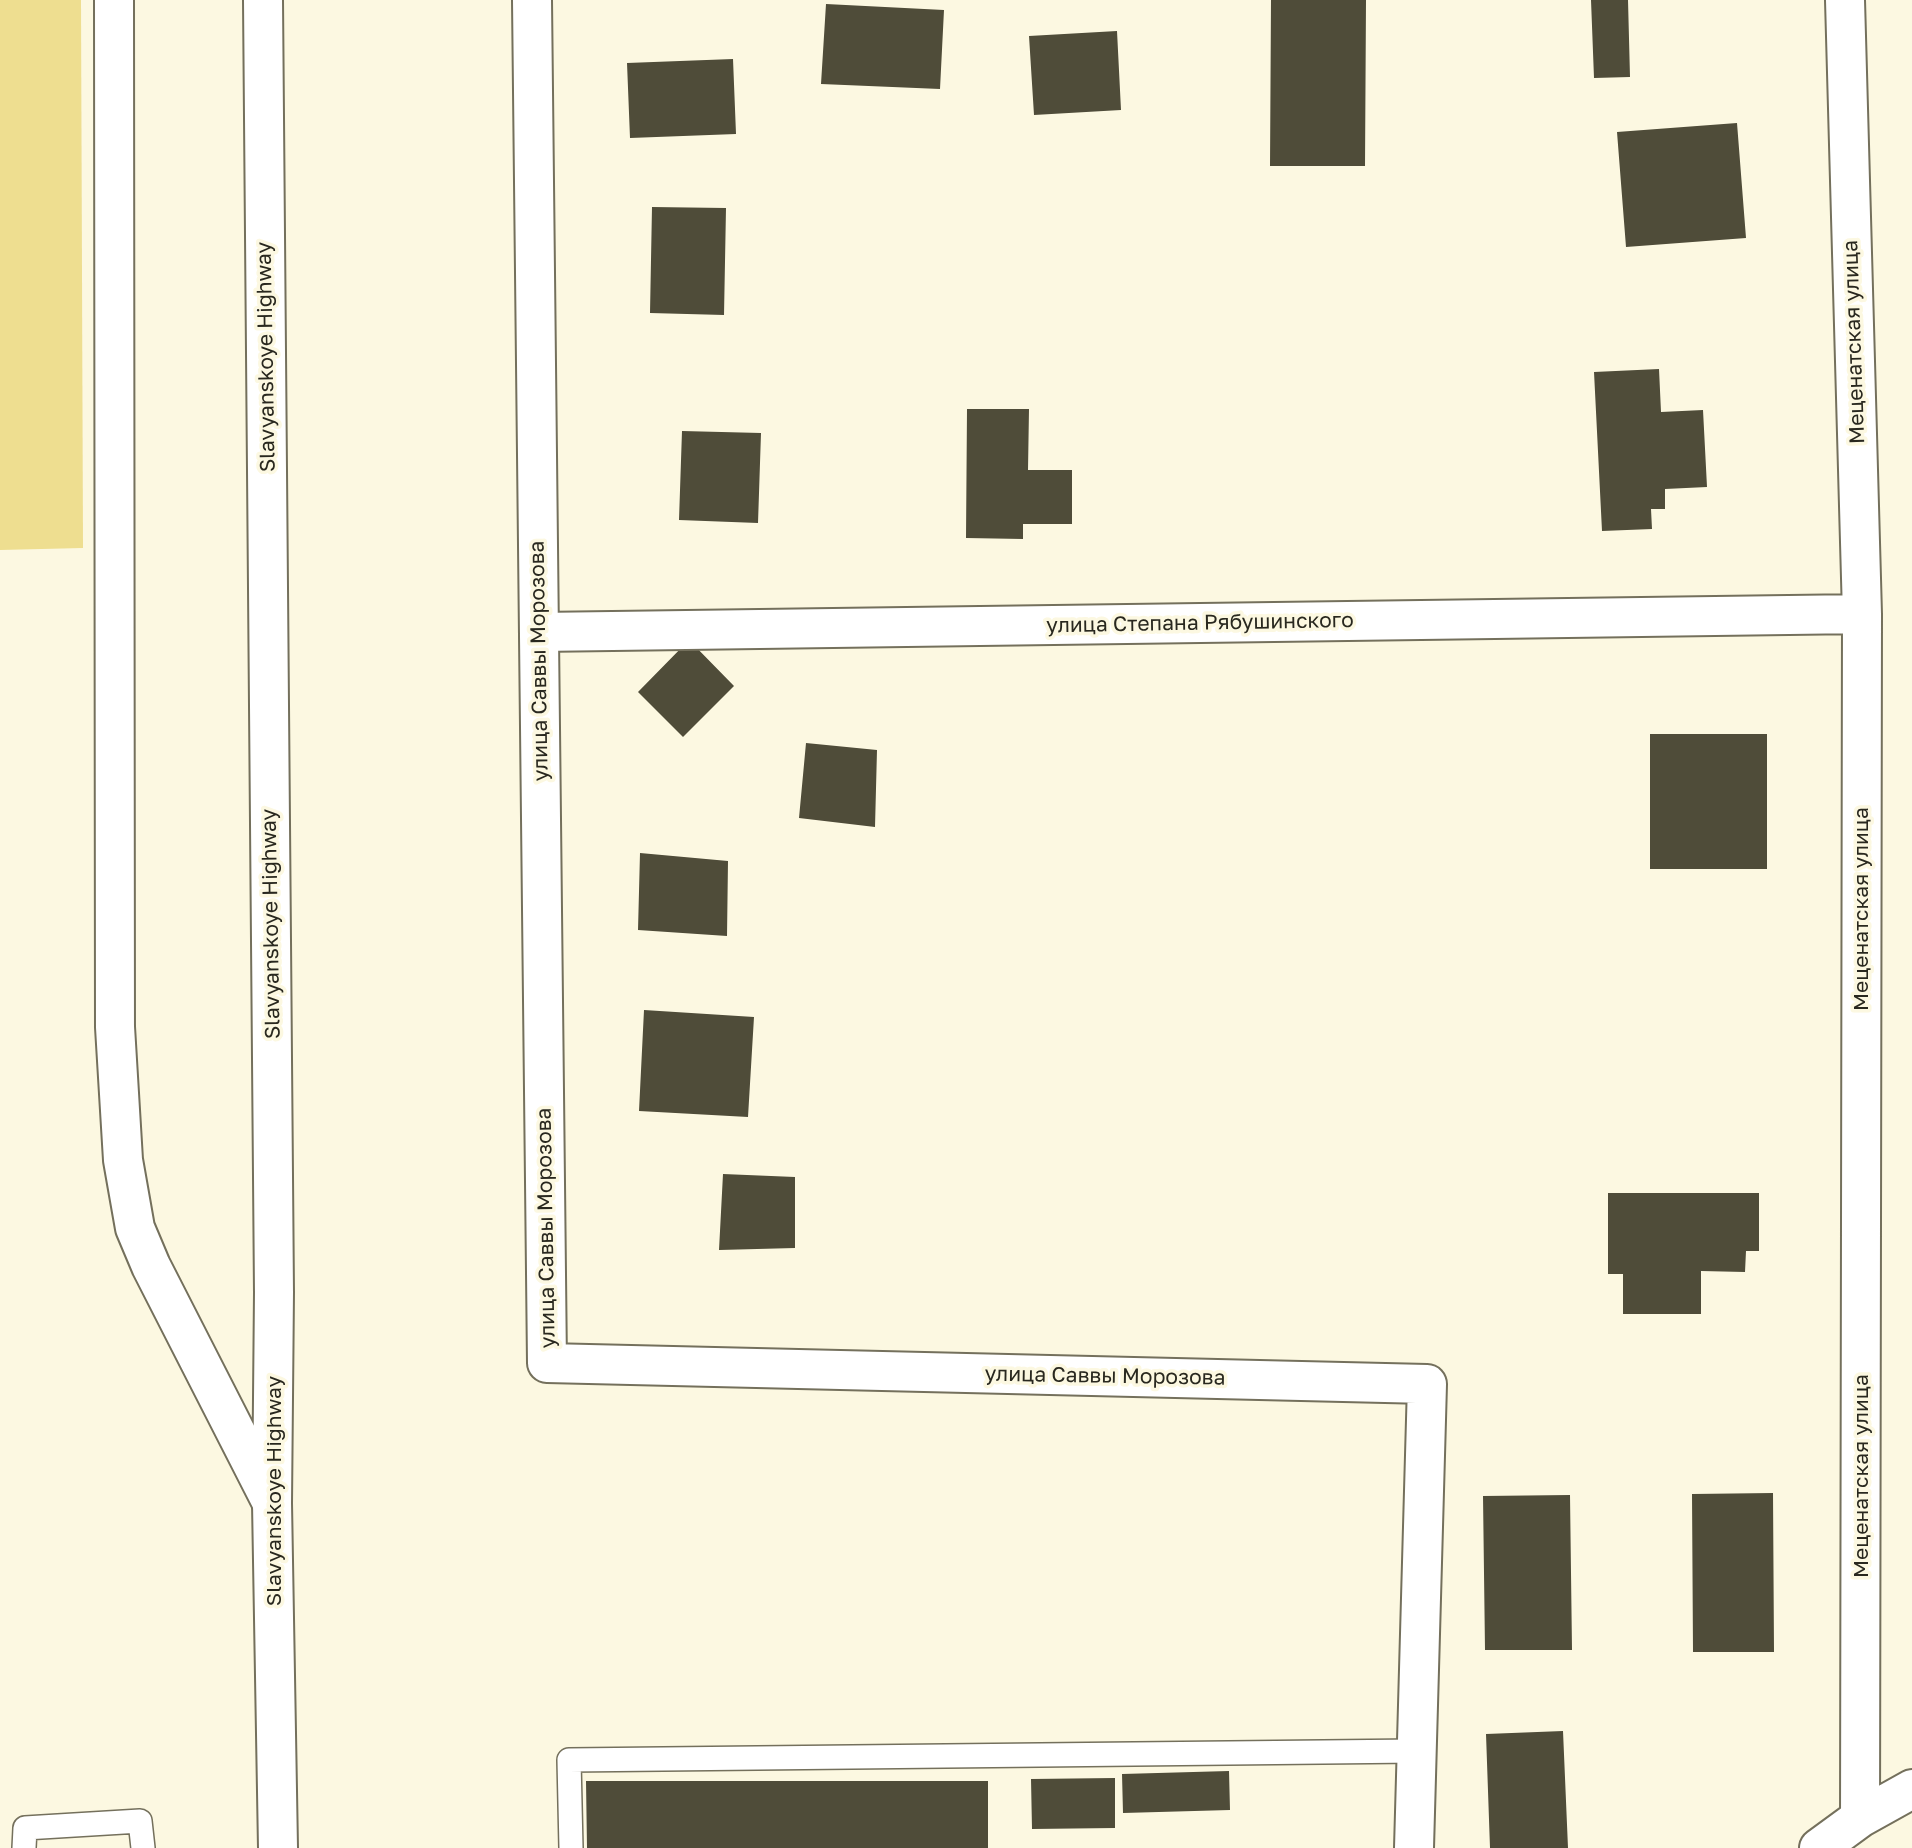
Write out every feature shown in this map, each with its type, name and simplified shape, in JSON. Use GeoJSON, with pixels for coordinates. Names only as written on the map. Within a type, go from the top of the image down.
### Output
{"type":"FeatureCollection","features":[{"type":"Feature","properties":{"kind":"street"},"geometry":{"type":"LineString","coordinates":[[114,0],[116,1027],[123,1160],[135,1228],[151,1266],[272,1503]]}},
{"type":"Feature","properties":{"kind":"street","name":"Slavyanskoye Highway"},"geometry":{"type":"LineString","coordinates":[[263,0],[274,1292],[272,1503],[278,1848]]}},
{"type":"Feature","properties":{"kind":"street","name":"улица Саввы Морозова"},"geometry":{"type":"LineString","coordinates":[[532,0],[547,1363],[1427,1384],[1415,1848]]}},
{"type":"Feature","properties":{"kind":"street","name":"Меценатская улица"},"geometry":{"type":"LineString","coordinates":[[1845,0],[1861,614],[1860,1818]]}},
{"type":"Feature","properties":{"kind":"street","name":"улица Степана Рябушинского"},"geometry":{"type":"LineString","coordinates":[[539,632],[1861,614]]}},
{"type":"Feature","properties":{"kind":"street"},"geometry":{"type":"LineString","coordinates":[[1819,1848],[1860,1818],[1912,1789]]}},
{"type":"Feature","properties":{"kind":"lane"},"geometry":{"type":"LineString","coordinates":[[571,1848],[569,1760],[1417,1751]]}},
{"type":"Feature","properties":{"kind":"lane"},"geometry":{"type":"LineString","coordinates":[[24,1848],[25,1828],[140,1821],[143,1848]]}},
{"type":"Feature","properties":{"kind":"shaded area"},"geometry":{"type":"Polygon","coordinates":[[[0,0],[81,0],[83,548],[0,550],[0,0]]]}},
{"type":"Feature","properties":{"kind":"building"},"geometry":{"type":"Polygon","coordinates":[[[1271,0],[1366,0],[1365,166],[1270,166],[1271,0]]]}},
{"type":"Feature","properties":{"kind":"building"},"geometry":{"type":"Polygon","coordinates":[[[1591,0],[1628,0],[1630,77],[1594,78],[1591,0]]]}},
{"type":"Feature","properties":{"kind":"building"},"geometry":{"type":"Polygon","coordinates":[[[826,4],[944,10],[940,89],[821,84],[826,4]]]}},
{"type":"Feature","properties":{"kind":"building"},"geometry":{"type":"Polygon","coordinates":[[[1117,31],[1121,110],[1034,115],[1029,36],[1117,31]]]}},
{"type":"Feature","properties":{"kind":"building"},"geometry":{"type":"Polygon","coordinates":[[[733,59],[736,134],[630,138],[627,63],[733,59]]]}},
{"type":"Feature","properties":{"kind":"building"},"geometry":{"type":"Polygon","coordinates":[[[1737,123],[1746,238],[1626,247],[1617,132],[1737,123]]]}},
{"type":"Feature","properties":{"kind":"building"},"geometry":{"type":"Polygon","coordinates":[[[652,207],[726,208],[724,315],[650,313],[652,207]]]}},
{"type":"Feature","properties":{"kind":"building"},"geometry":{"type":"Polygon","coordinates":[[[1659,369],[1661,412],[1703,410],[1707,487],[1665,489],[1665,509],[1651,509],[1652,529],[1602,531],[1594,372],[1659,369]]]}},
{"type":"Feature","properties":{"kind":"building"},"geometry":{"type":"Polygon","coordinates":[[[967,409],[1029,409],[1028,470],[1072,470],[1072,524],[1023,524],[1023,539],[966,538],[967,409]]]}},
{"type":"Feature","properties":{"kind":"building"},"geometry":{"type":"Polygon","coordinates":[[[682,431],[761,433],[758,523],[679,520],[682,431]]]}},
{"type":"Feature","properties":{"kind":"building"},"geometry":{"type":"Polygon","coordinates":[[[689,640],[734,686],[683,737],[638,692],[689,640]]]}},
{"type":"Feature","properties":{"kind":"building"},"geometry":{"type":"Polygon","coordinates":[[[1650,734],[1767,734],[1767,869],[1650,869],[1650,734]]]}},
{"type":"Feature","properties":{"kind":"building"},"geometry":{"type":"Polygon","coordinates":[[[806,743],[877,750],[875,827],[799,818],[806,743]]]}},
{"type":"Feature","properties":{"kind":"building"},"geometry":{"type":"Polygon","coordinates":[[[640,853],[728,861],[727,936],[638,930],[640,853]]]}},
{"type":"Feature","properties":{"kind":"building"},"geometry":{"type":"Polygon","coordinates":[[[644,1010],[754,1017],[748,1117],[639,1111],[644,1010]]]}},
{"type":"Feature","properties":{"kind":"building"},"geometry":{"type":"Polygon","coordinates":[[[723,1174],[795,1177],[795,1248],[719,1250],[723,1174]]]}},
{"type":"Feature","properties":{"kind":"building"},"geometry":{"type":"Polygon","coordinates":[[[1608,1193],[1759,1193],[1759,1251],[1746,1251],[1745,1272],[1701,1271],[1701,1314],[1623,1314],[1623,1274],[1608,1274],[1608,1193]]]}},
{"type":"Feature","properties":{"kind":"building"},"geometry":{"type":"Polygon","coordinates":[[[1773,1493],[1774,1652],[1693,1652],[1692,1494],[1773,1493]]]}},
{"type":"Feature","properties":{"kind":"building"},"geometry":{"type":"Polygon","coordinates":[[[1570,1495],[1572,1650],[1485,1650],[1483,1496],[1570,1495]]]}},
{"type":"Feature","properties":{"kind":"building"},"geometry":{"type":"Polygon","coordinates":[[[1563,1731],[1568,1848],[1490,1848],[1486,1734],[1563,1731]]]}},
{"type":"Feature","properties":{"kind":"building"},"geometry":{"type":"Polygon","coordinates":[[[1229,1771],[1230,1810],[1123,1813],[1122,1774],[1229,1771]]]}},
{"type":"Feature","properties":{"kind":"building"},"geometry":{"type":"Polygon","coordinates":[[[1115,1778],[1115,1828],[1032,1829],[1031,1779],[1115,1778]]]}},
{"type":"Feature","properties":{"kind":"building"},"geometry":{"type":"Polygon","coordinates":[[[586,1781],[988,1781],[988,1848],[587,1848],[586,1781]]]}}]}
